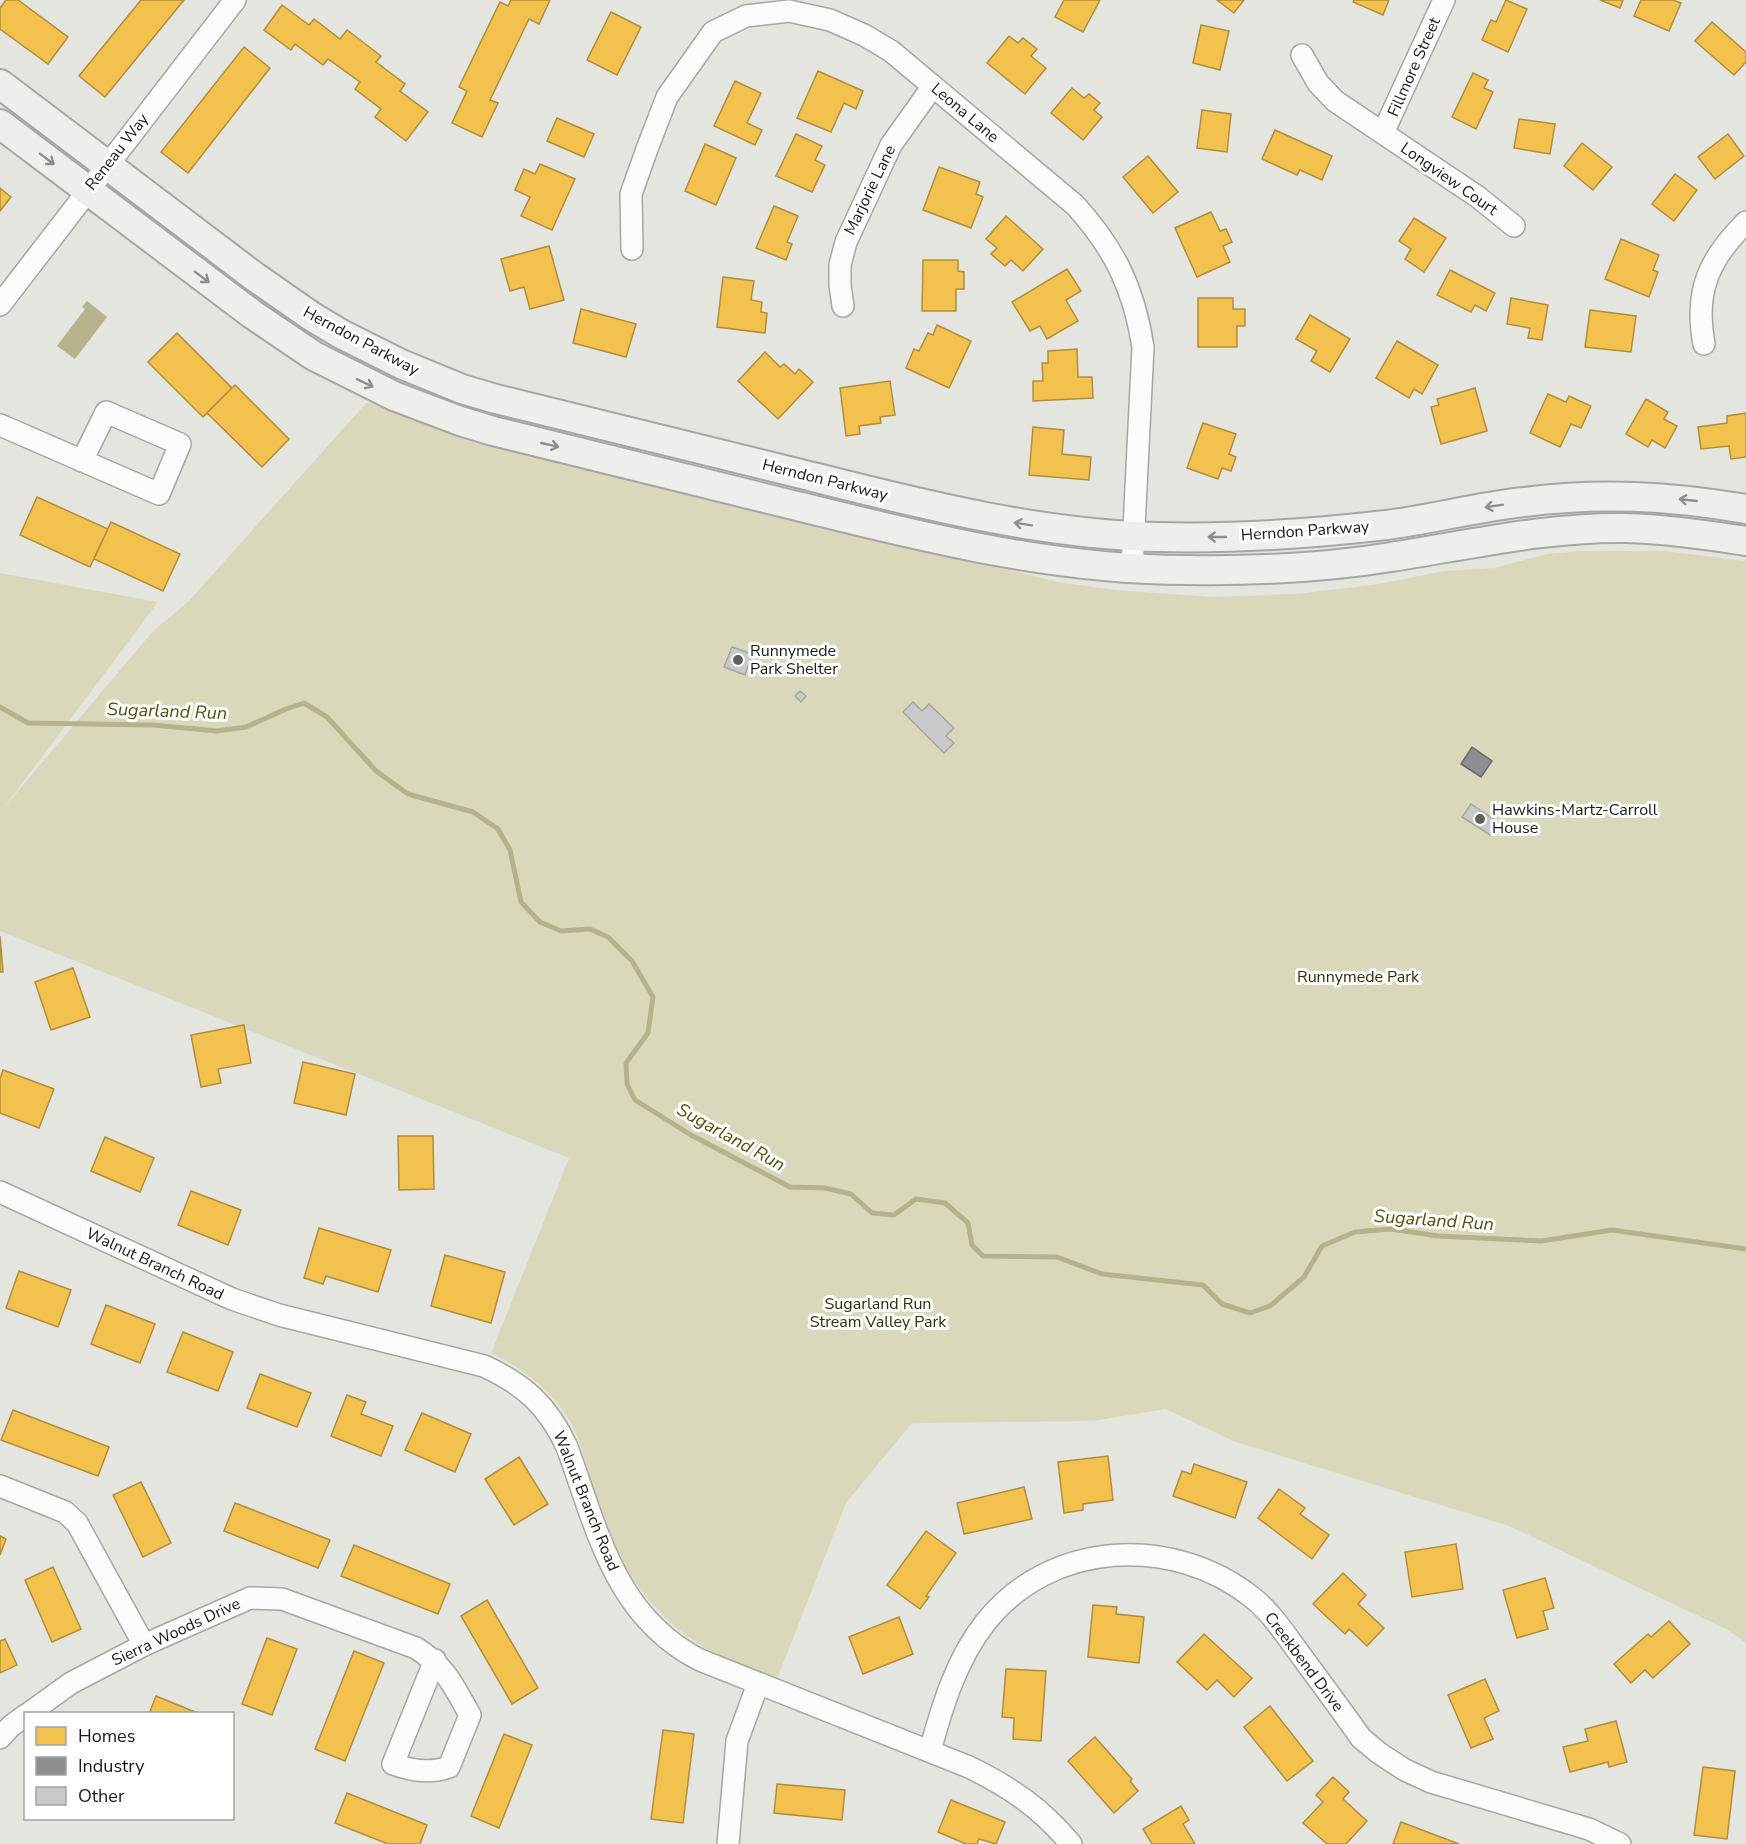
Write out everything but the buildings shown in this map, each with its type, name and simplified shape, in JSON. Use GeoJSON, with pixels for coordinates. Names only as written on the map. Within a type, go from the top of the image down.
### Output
{"type":"FeatureCollection","features":[{"type":"Feature","properties":{"kind":"main road","name":"Herndon Parkway"},"geometry":{"type":"LineString","coordinates":[[0,84],[264,284],[341,334],[401,364],[462,389],[528,407],[953,511],[1054,529],[1133,535],[1256,537],[1391,524],[1512,503],[1558,498],[1625,495],[1695,501],[1746,509]]}},
{"type":"Feature","properties":{"kind":"main road","name":"Herndon Parkway"},"geometry":{"type":"LineString","coordinates":[[0,124],[252,314],[314,356],[394,396],[460,422],[962,546],[1052,560],[1131,568],[1186,570],[1322,565],[1389,557],[1522,534],[1580,530],[1625,528],[1658,530],[1746,541]]}},
{"type":"Feature","properties":{"kind":"street","name":"Reneau Way"},"geometry":{"type":"LineString","coordinates":[[0,305],[235,0]]}},
{"type":"Feature","properties":{"kind":"street","name":"Fillmore Street"},"geometry":{"type":"LineString","coordinates":[[1383,133],[1444,0]]}},
{"type":"Feature","properties":{"kind":"street","name":"Leona Lane"},"geometry":{"type":"LineString","coordinates":[[632,249],[631,194],[647,149],[667,97],[713,32],[746,15],[789,11],[830,20],[864,35],[891,51],[1075,205],[1095,227],[1113,254],[1128,284],[1138,318],[1143,347],[1131,568]]}},
{"type":"Feature","properties":{"kind":"street","name":"Longview Court"},"geometry":{"type":"LineString","coordinates":[[1302,55],[1318,83],[1335,101],[1478,197],[1514,226]]}},
{"type":"Feature","properties":{"kind":"street","name":"Marjorie Lane"},"geometry":{"type":"LineString","coordinates":[[843,306],[840,265],[846,242],[891,145],[933,86]]}},
{"type":"Feature","properties":{"kind":"street"},"geometry":{"type":"LineString","coordinates":[[1704,344],[1700,323],[1700,302],[1705,281],[1730,238],[1746,222]]}},
{"type":"Feature","properties":{"kind":"street"},"geometry":{"type":"LineString","coordinates":[[0,425],[82,461],[159,494],[180,444],[106,412],[82,461]]}},
{"type":"Feature","properties":{"kind":"street","name":"Walnut Branch Road"},"geometry":{"type":"LineString","coordinates":[[0,1191],[232,1299],[279,1315],[484,1366],[506,1376],[526,1390],[545,1409],[559,1428],[608,1562],[624,1592],[644,1617],[666,1638],[688,1654],[969,1767],[1002,1783],[1031,1803],[1057,1827],[1071,1844]]}},
{"type":"Feature","properties":{"kind":"street"},"geometry":{"type":"LineString","coordinates":[[0,1486],[65,1512],[77,1522],[144,1645]]}},
{"type":"Feature","properties":{"kind":"street","name":"Creekbend Drive"},"geometry":{"type":"LineString","coordinates":[[930,1751],[960,1663],[986,1622],[1005,1602],[1030,1583],[1058,1568],[1086,1559],[1116,1554],[1148,1555],[1177,1559],[1204,1568],[1230,1581],[1254,1599],[1275,1620],[1361,1738],[1379,1754],[1405,1770],[1431,1782],[1589,1829],[1620,1844]]}},
{"type":"Feature","properties":{"kind":"street","name":"Sierra Woods Drive"},"geometry":{"type":"LineString","coordinates":[[30,1712],[71,1683],[144,1645],[250,1598],[282,1599],[416,1648],[435,1660],[447,1674],[470,1715],[449,1767],[437,1772],[410,1770],[393,1764],[435,1660]]}},
{"type":"Feature","properties":{"kind":"street"},"geometry":{"type":"LineString","coordinates":[[728,1844],[737,1741],[758,1684]]}},
{"type":"Feature","properties":{"kind":"street","name":"Sierra Woods Drive"},"geometry":{"type":"LineString","coordinates":[[0,1737],[24,1716]]}},
{"type":"Feature","properties":{"kind":"green space","name":"Runnymede Park"},"geometry":{"type":"Polygon","coordinates":[[[367,402],[438,427],[807,521],[1058,582],[1115,590],[1214,597],[1297,594],[1379,584],[1444,571],[1494,568],[1547,554],[1580,551],[1665,551],[1746,561],[1746,1643],[1728,1630],[1509,1526],[1233,1441],[1166,1409],[1093,1421],[912,1423],[846,1503],[777,1679],[714,1653],[697,1643],[667,1619],[630,1575],[610,1541],[597,1508],[582,1450],[568,1418],[558,1404],[534,1380],[491,1353],[569,1158],[0,931],[0,573],[158,602],[3,809],[153,631],[188,602],[367,402]]]}},
{"type":"Feature","properties":{"kind":"shaded area"},"geometry":{"type":"Polygon","coordinates":[[[87,301],[107,317],[75,359],[57,346],[85,309],[82,307],[87,301]]]}},
{"type":"Feature","properties":{"kind":"waterway","name":"Sugarland Run"},"geometry":{"type":"LineString","coordinates":[[0,707],[28,723],[153,725],[217,731],[246,727],[304,703],[327,717],[376,771],[408,794],[473,812],[498,829],[510,850],[521,902],[540,922],[561,931],[590,929],[608,937],[632,961],[653,997],[648,1033],[626,1063],[627,1084],[635,1100],[691,1135],[790,1187],[825,1188],[851,1194],[872,1213],[894,1215],[916,1199],[945,1203],[968,1223],[972,1245],[983,1256],[1057,1257],[1102,1274],[1203,1285],[1222,1304],[1250,1313],[1270,1306],[1304,1277],[1322,1246],[1355,1232],[1391,1229],[1438,1236],[1541,1241],[1612,1230],[1746,1249]]}},
{"type":"Feature","properties":{"kind":"place","name":"Runnymede Park Shelter"},"geometry":{"type":"Point","coordinates":[738,660]}},
{"type":"Feature","properties":{"kind":"place","name":"Hawkins-Martz-Carroll House"},"geometry":{"type":"Point","coordinates":[1480,819]}},
{"type":"Feature","properties":{"kind":"park label","name":"Sugarland Run Stream Valley Park"},"geometry":{"type":"Point","coordinates":[878,1313]}}]}
